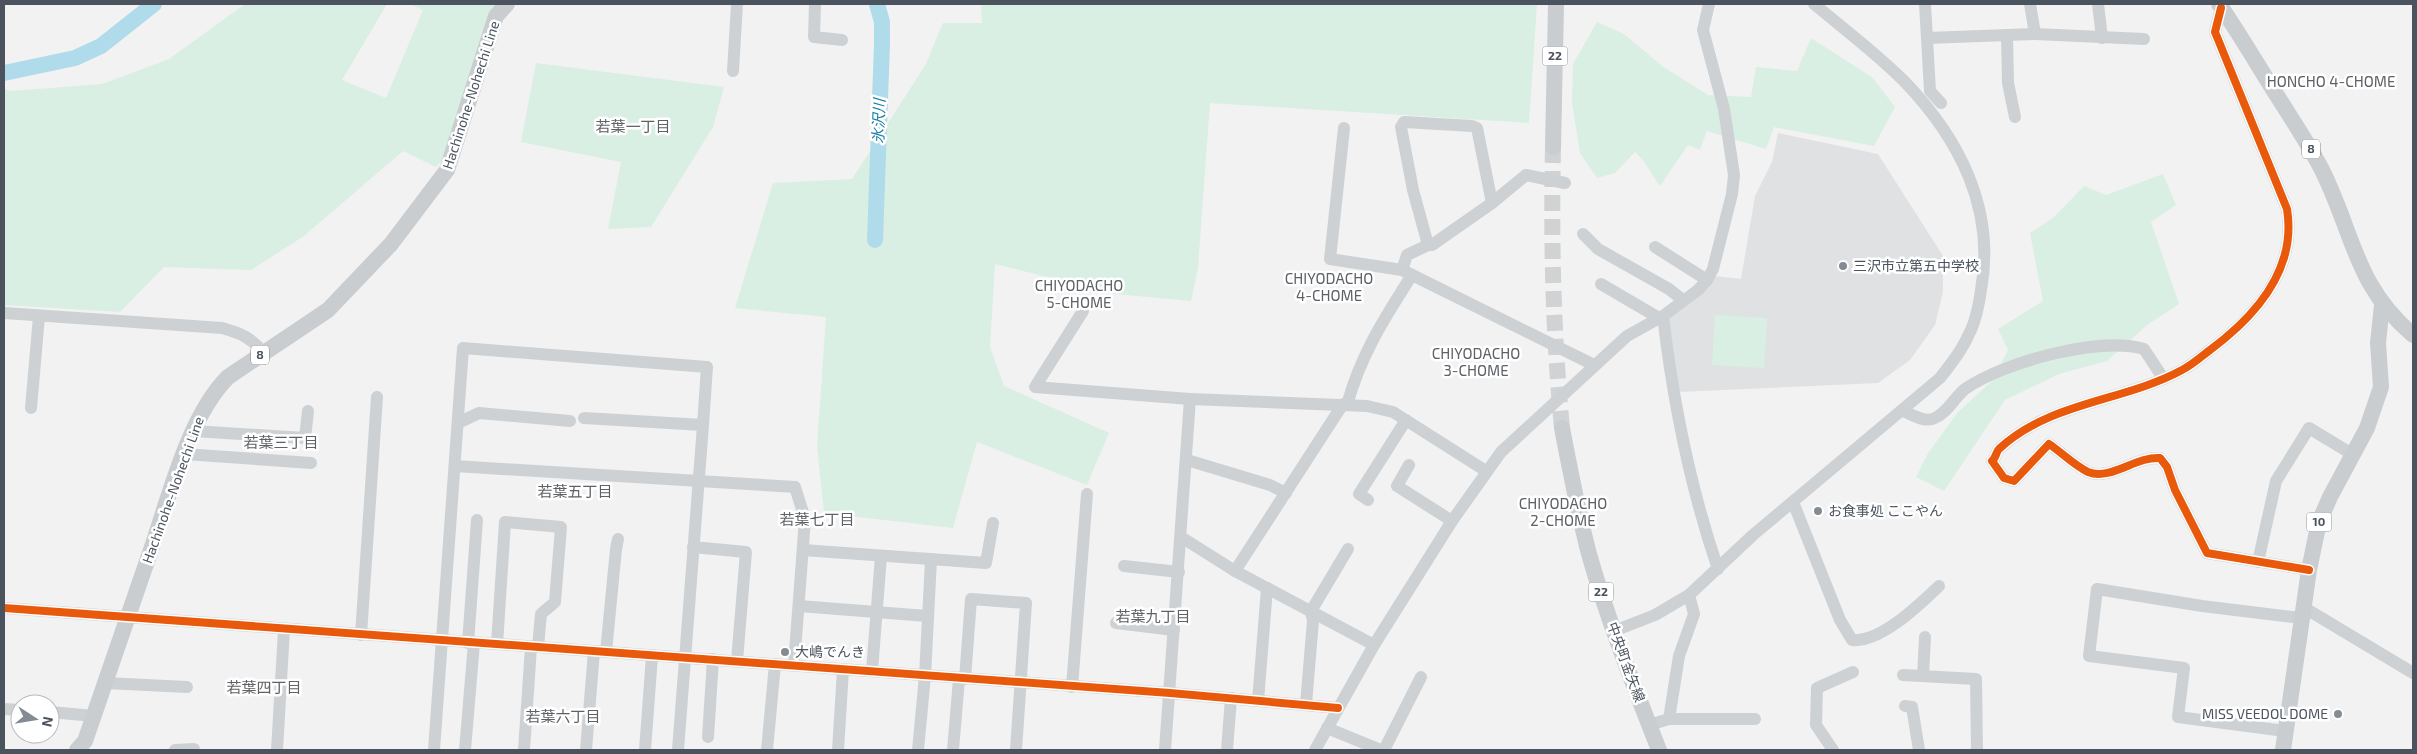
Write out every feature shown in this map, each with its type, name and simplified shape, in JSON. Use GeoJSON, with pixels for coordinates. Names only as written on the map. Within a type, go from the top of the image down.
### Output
{"type":"FeatureCollection","features":[{"type":"Feature","properties":{"kind":"main road","name":"Hachinohe-Nohechi Line"},"geometry":{"type":"LineString","coordinates":[[82,747],[184,454],[203,409],[216,389],[228,377],[328,310],[391,244],[447,170],[496,16],[507,4]]}},
{"type":"Feature","properties":{"kind":"main road","name":"22"},"geometry":{"type":"LineString","coordinates":[[1553,147],[1556,4]]}},
{"type":"Feature","properties":{"kind":"main road","name":"8"},"geometry":{"type":"LineString","coordinates":[[2220,6],[2314,154],[2332,190],[2353,252],[2366,279],[2382,305],[2413,335]]}},
{"type":"Feature","properties":{"kind":"main road","name":"10"},"geometry":{"type":"LineString","coordinates":[[2283,750],[2302,612],[2319,522],[2352,454],[2367,428],[2381,387],[2378,344],[2382,305]]}},
{"type":"Feature","properties":{"kind":"main road","name":"中央町金矢線"},"geometry":{"type":"LineString","coordinates":[[1562,428],[1574,492],[1590,555],[1614,631],[1659,750]]}},
{"type":"Feature","properties":{"kind":"street"},"geometry":{"type":"LineString","coordinates":[[733,71],[736,4]]}},
{"type":"Feature","properties":{"kind":"street"},"geometry":{"type":"LineString","coordinates":[[815,4],[814,37],[842,40]]}},
{"type":"Feature","properties":{"kind":"street"},"geometry":{"type":"LineString","coordinates":[[1315,750],[1374,645],[1486,472],[1517,435],[1594,365],[1627,336],[1661,317],[1680,303],[1707,280],[1713,269],[1732,194],[1734,175],[1724,109],[1703,30],[1709,4]]}},
{"type":"Feature","properties":{"kind":"street"},"geometry":{"type":"LineString","coordinates":[[1614,631],[1655,615],[1689,595],[1753,535],[1940,378],[1958,356],[1970,333],[1984,277],[1986,249],[1983,221],[1976,191],[1967,171],[1925,106],[1897,75],[1814,4]]}},
{"type":"Feature","properties":{"kind":"street"},"geometry":{"type":"LineString","coordinates":[[1925,4],[1930,91],[1940,103]]}},
{"type":"Feature","properties":{"kind":"street"},"geometry":{"type":"LineString","coordinates":[[2030,4],[2035,34]]}},
{"type":"Feature","properties":{"kind":"street"},"geometry":{"type":"LineString","coordinates":[[2098,4],[2102,38]]}},
{"type":"Feature","properties":{"kind":"street"},"geometry":{"type":"LineString","coordinates":[[2220,6],[2214,32],[2283,196],[2289,218],[2290,239],[2282,265],[2273,284],[2266,297],[2246,320],[2227,337],[2183,369],[2163,378],[2072,407],[2042,420],[1997,450],[1992,461],[1997,471],[2004,478],[2014,481],[2049,444],[2087,471],[2099,475],[2151,457],[2160,458],[2207,553],[2309,570]]}},
{"type":"Feature","properties":{"kind":"street"},"geometry":{"type":"LineString","coordinates":[[1927,38],[2035,34],[2144,39]]}},
{"type":"Feature","properties":{"kind":"street"},"geometry":{"type":"LineString","coordinates":[[2007,36],[2008,83],[2015,117]]}},
{"type":"Feature","properties":{"kind":"street"},"geometry":{"type":"LineString","coordinates":[[1428,245],[1413,190],[1401,127],[1404,122],[1472,126],[1477,128],[1492,203]]}},
{"type":"Feature","properties":{"kind":"street"},"geometry":{"type":"LineString","coordinates":[[1344,128],[1330,258],[1407,272],[1594,365]]}},
{"type":"Feature","properties":{"kind":"street"},"geometry":{"type":"LineString","coordinates":[[1235,571],[1345,404],[1366,349],[1407,272],[1407,255],[1432,245],[1492,203],[1526,175],[1565,183]]}},
{"type":"Feature","properties":{"kind":"street"},"geometry":{"type":"LineString","coordinates":[[1583,234],[1598,249],[1669,289],[1678,297],[1680,303]]}},
{"type":"Feature","properties":{"kind":"street"},"geometry":{"type":"LineString","coordinates":[[1655,247],[1707,280]]}},
{"type":"Feature","properties":{"kind":"street"},"geometry":{"type":"LineString","coordinates":[[1601,284],[1661,317]]}},
{"type":"Feature","properties":{"kind":"street"},"geometry":{"type":"LineString","coordinates":[[1083,311],[1036,387],[1190,399],[1345,404],[1388,410],[1486,472]]}},
{"type":"Feature","properties":{"kind":"street"},"geometry":{"type":"LineString","coordinates":[[4,314],[222,328],[245,335],[264,353]]}},
{"type":"Feature","properties":{"kind":"street"},"geometry":{"type":"LineString","coordinates":[[31,408],[39,316]]}},
{"type":"Feature","properties":{"kind":"street"},"geometry":{"type":"LineString","coordinates":[[1661,317],[1672,387],[1691,471],[1718,569]]}},
{"type":"Feature","properties":{"kind":"street"},"geometry":{"type":"LineString","coordinates":[[1903,411],[1927,421],[1937,418],[1964,390],[1992,372],[2046,355],[2110,345],[2133,346],[2144,349],[2163,378]]}},
{"type":"Feature","properties":{"kind":"street"},"geometry":{"type":"LineString","coordinates":[[434,750],[463,348],[707,367],[678,750]]}},
{"type":"Feature","properties":{"kind":"street"},"geometry":{"type":"LineString","coordinates":[[361,635],[377,397]]}},
{"type":"Feature","properties":{"kind":"street"},"geometry":{"type":"LineString","coordinates":[[1165,750],[1182,537],[1190,399]]}},
{"type":"Feature","properties":{"kind":"street"},"geometry":{"type":"LineString","coordinates":[[194,431],[305,438],[308,411]]}},
{"type":"Feature","properties":{"kind":"street"},"geometry":{"type":"LineString","coordinates":[[458,423],[479,413],[570,421]]}},
{"type":"Feature","properties":{"kind":"street"},"geometry":{"type":"LineString","coordinates":[[584,418],[703,425]]}},
{"type":"Feature","properties":{"kind":"street"},"geometry":{"type":"LineString","coordinates":[[1368,500],[1359,494],[1406,420]]}},
{"type":"Feature","properties":{"kind":"street"},"geometry":{"type":"LineString","coordinates":[[2258,562],[2276,481],[2309,428],[2352,454]]}},
{"type":"Feature","properties":{"kind":"street"},"geometry":{"type":"LineString","coordinates":[[184,454],[311,464]]}},
{"type":"Feature","properties":{"kind":"street"},"geometry":{"type":"LineString","coordinates":[[1187,460],[1270,485],[1286,493]]}},
{"type":"Feature","properties":{"kind":"street"},"geometry":{"type":"LineString","coordinates":[[1409,465],[1398,486],[1452,522]]}},
{"type":"Feature","properties":{"kind":"street"},"geometry":{"type":"LineString","coordinates":[[455,466],[795,487],[805,519],[794,665]]}},
{"type":"Feature","properties":{"kind":"street"},"geometry":{"type":"LineString","coordinates":[[1072,687],[1087,494]]}},
{"type":"Feature","properties":{"kind":"street"},"geometry":{"type":"LineString","coordinates":[[1793,502],[1840,620],[1852,640],[1862,641],[1896,623],[1939,586]]}},
{"type":"Feature","properties":{"kind":"street"},"geometry":{"type":"LineString","coordinates":[[466,750],[477,520]]}},
{"type":"Feature","properties":{"kind":"street"},"geometry":{"type":"LineString","coordinates":[[496,644],[505,522],[561,527],[555,602],[541,614],[535,647],[524,750]]}},
{"type":"Feature","properties":{"kind":"street"},"geometry":{"type":"LineString","coordinates":[[803,550],[931,560],[937,558],[986,563],[993,523]]}},
{"type":"Feature","properties":{"kind":"street"},"geometry":{"type":"LineString","coordinates":[[1182,537],[1235,571],[1374,645]]}},
{"type":"Feature","properties":{"kind":"street"},"geometry":{"type":"LineString","coordinates":[[586,750],[618,539]]}},
{"type":"Feature","properties":{"kind":"street"},"geometry":{"type":"LineString","coordinates":[[693,547],[746,552],[736,661]]}},
{"type":"Feature","properties":{"kind":"street"},"geometry":{"type":"LineString","coordinates":[[1306,704],[1313,621],[1312,611],[1348,549]]}},
{"type":"Feature","properties":{"kind":"street"},"geometry":{"type":"LineString","coordinates":[[872,671],[881,556]]}},
{"type":"Feature","properties":{"kind":"street"},"geometry":{"type":"LineString","coordinates":[[918,750],[925,676],[931,560]]}},
{"type":"Feature","properties":{"kind":"street"},"geometry":{"type":"LineString","coordinates":[[1124,566],[1179,572]]}},
{"type":"Feature","properties":{"kind":"street"},"geometry":{"type":"LineString","coordinates":[[1258,701],[1267,588]]}},
{"type":"Feature","properties":{"kind":"street"},"geometry":{"type":"LineString","coordinates":[[2285,731],[2178,717],[2184,668],[2089,656],[2097,589],[2202,606],[2302,612],[2413,673]]}},
{"type":"Feature","properties":{"kind":"street"},"geometry":{"type":"LineString","coordinates":[[1670,719],[1679,656],[1694,614],[1689,595]]}},
{"type":"Feature","properties":{"kind":"street"},"geometry":{"type":"LineString","coordinates":[[953,750],[971,599],[1026,603],[1016,750]]}},
{"type":"Feature","properties":{"kind":"street"},"geometry":{"type":"LineString","coordinates":[[799,606],[927,616]]}},
{"type":"Feature","properties":{"kind":"street"},"geometry":{"type":"LineString","coordinates":[[4,608],[284,630],[685,657],[1170,693],[1338,708]]}},
{"type":"Feature","properties":{"kind":"street"},"geometry":{"type":"LineString","coordinates":[[1116,623],[1174,630]]}},
{"type":"Feature","properties":{"kind":"street"},"geometry":{"type":"LineString","coordinates":[[277,750],[284,630]]}},
{"type":"Feature","properties":{"kind":"street"},"geometry":{"type":"LineString","coordinates":[[1923,676],[1925,637]]}},
{"type":"Feature","properties":{"kind":"street"},"geometry":{"type":"LineString","coordinates":[[645,750],[652,656]]}},
{"type":"Feature","properties":{"kind":"street"},"geometry":{"type":"LineString","coordinates":[[708,737],[713,659]]}},
{"type":"Feature","properties":{"kind":"street"},"geometry":{"type":"LineString","coordinates":[[767,750],[775,664]]}},
{"type":"Feature","properties":{"kind":"street"},"geometry":{"type":"LineString","coordinates":[[838,750],[844,670]]}},
{"type":"Feature","properties":{"kind":"street"},"geometry":{"type":"LineString","coordinates":[[1833,750],[1816,725],[1818,688],[1853,672]]}},
{"type":"Feature","properties":{"kind":"street"},"geometry":{"type":"LineString","coordinates":[[1903,675],[1976,679],[1977,750]]}},
{"type":"Feature","properties":{"kind":"street"},"geometry":{"type":"LineString","coordinates":[[1327,728],[1383,750],[1421,677]]}},
{"type":"Feature","properties":{"kind":"street"},"geometry":{"type":"LineString","coordinates":[[105,684],[187,687]]}},
{"type":"Feature","properties":{"kind":"street"},"geometry":{"type":"LineString","coordinates":[[1227,750],[1231,698]]}},
{"type":"Feature","properties":{"kind":"street"},"geometry":{"type":"LineString","coordinates":[[1905,706],[1912,707],[1919,750]]}},
{"type":"Feature","properties":{"kind":"street"},"geometry":{"type":"LineString","coordinates":[[60,713],[94,716]]}},
{"type":"Feature","properties":{"kind":"street"},"geometry":{"type":"LineString","coordinates":[[1649,725],[1670,719],[1755,719]]}},
{"type":"Feature","properties":{"kind":"street"},"geometry":{"type":"LineString","coordinates":[[175,750],[194,749]]}},
{"type":"Feature","properties":{"kind":"shaded area","name":"三沢市立第五中学校"},"geometry":{"type":"Polygon","coordinates":[[[1778,133],[1878,154],[1943,256],[1943,292],[1935,325],[1910,360],[1878,383],[1678,392],[1669,319],[1714,276],[1741,279],[1755,196],[1772,162],[1778,133]]]}},
{"type":"Feature","properties":{"kind":"green space"},"geometry":{"type":"Polygon","coordinates":[[[245,4],[387,4],[342,80],[386,98],[423,10],[410,4],[501,4],[452,149],[436,167],[403,151],[304,236],[251,270],[164,267],[120,312],[4,305],[4,89],[12,91],[102,84],[169,59],[245,4]]]}},
{"type":"Feature","properties":{"kind":"green space"},"geometry":{"type":"Polygon","coordinates":[[[981,4],[1537,4],[1529,123],[1210,103],[1198,268],[1191,301],[1115,294],[995,264],[990,347],[1004,386],[1109,433],[1087,485],[977,442],[953,528],[824,513],[817,446],[826,317],[735,308],[773,183],[852,179],[926,64],[943,23],[982,23],[981,4]]]}},
{"type":"Feature","properties":{"kind":"green space"},"geometry":{"type":"Polygon","coordinates":[[[1597,22],[1624,34],[1662,66],[1708,95],[1751,97],[1756,67],[1797,71],[1811,38],[1873,78],[1895,107],[1874,146],[1774,127],[1766,149],[1707,131],[1700,150],[1688,145],[1660,186],[1635,152],[1615,173],[1597,178],[1580,153],[1572,102],[1573,64],[1597,22]]]}},
{"type":"Feature","properties":{"kind":"green space"},"geometry":{"type":"Polygon","coordinates":[[[536,63],[724,87],[713,127],[651,227],[608,229],[621,162],[521,142],[536,63]]]}},
{"type":"Feature","properties":{"kind":"green space"},"geometry":{"type":"Polygon","coordinates":[[[2163,174],[2176,205],[2151,222],[2179,304],[2147,325],[2107,361],[2059,374],[2005,400],[1944,491],[1916,477],[1928,453],[1958,412],[1993,380],[2008,350],[1998,329],[2043,301],[2030,233],[2054,217],[2084,186],[2106,195],[2163,174]]]}},
{"type":"Feature","properties":{"kind":"green space"},"geometry":{"type":"Polygon","coordinates":[[[1715,315],[1767,318],[1764,368],[1712,365],[1715,315]]]}},
{"type":"Feature","properties":{"kind":"waterway"},"geometry":{"type":"LineString","coordinates":[[4,73],[75,58],[101,46],[154,4]]}},
{"type":"Feature","properties":{"kind":"waterway","name":"氷沢川"},"geometry":{"type":"LineString","coordinates":[[875,240],[882,44],[882,22],[877,4]]}},
{"type":"Feature","properties":{"kind":"tunnel"},"geometry":{"type":"LineString","coordinates":[[1553,147],[1553,288],[1562,428]]}},
{"type":"Feature","properties":{"kind":"cycle path"},"geometry":{"type":"LineString","coordinates":[[2221,8],[2215,32],[2287,209],[2288,231],[2286,252],[2270,290],[2243,322],[2227,337],[2189,366],[2159,381],[2064,411],[2041,421],[2019,433],[1999,449],[1992,461],[2004,478],[2014,481],[2049,444],[2073,463],[2088,472],[2097,474],[2115,471],[2151,458],[2160,458],[2167,467],[2175,490],[2207,553],[2309,570]]}},
{"type":"Feature","properties":{"kind":"cycle path"},"geometry":{"type":"LineString","coordinates":[[4,608],[1170,693],[1338,708]]}},
{"type":"Feature","properties":{"kind":"place","name":"三沢市立第五中学校"},"geometry":{"type":"Point","coordinates":[1843,266]}},
{"type":"Feature","properties":{"kind":"place","name":"お食事処 ここやん"},"geometry":{"type":"Point","coordinates":[1818,511]}},
{"type":"Feature","properties":{"kind":"place","name":"大嶋でんき"},"geometry":{"type":"Point","coordinates":[785,652]}},
{"type":"Feature","properties":{"kind":"place","name":"MISS VEEDOL DOME"},"geometry":{"type":"Point","coordinates":[2338,714]}},
{"type":"Feature","properties":{"kind":"district","name":"HONCHO 4-CHOME"},"geometry":{"type":"Point","coordinates":[2331,82]}},
{"type":"Feature","properties":{"kind":"district","name":"若葉一丁目"},"geometry":{"type":"Point","coordinates":[633,127]}},
{"type":"Feature","properties":{"kind":"district","name":"CHIYODACHO 4-CHOME"},"geometry":{"type":"Point","coordinates":[1329,288]}},
{"type":"Feature","properties":{"kind":"district","name":"CHIYODACHO 5-CHOME"},"geometry":{"type":"Point","coordinates":[1079,294]}},
{"type":"Feature","properties":{"kind":"district","name":"CHIYODACHO 3-CHOME"},"geometry":{"type":"Point","coordinates":[1476,362]}},
{"type":"Feature","properties":{"kind":"district","name":"若葉三丁目"},"geometry":{"type":"Point","coordinates":[281,443]}},
{"type":"Feature","properties":{"kind":"district","name":"若葉五丁目"},"geometry":{"type":"Point","coordinates":[575,492]}},
{"type":"Feature","properties":{"kind":"district","name":"CHIYODACHO 2-CHOME"},"geometry":{"type":"Point","coordinates":[1563,512]}},
{"type":"Feature","properties":{"kind":"district","name":"若葉七丁目"},"geometry":{"type":"Point","coordinates":[817,520]}},
{"type":"Feature","properties":{"kind":"district","name":"若葉九丁目"},"geometry":{"type":"Point","coordinates":[1153,617]}},
{"type":"Feature","properties":{"kind":"district","name":"若葉四丁目"},"geometry":{"type":"Point","coordinates":[264,688]}},
{"type":"Feature","properties":{"kind":"district","name":"若葉六丁目"},"geometry":{"type":"Point","coordinates":[563,717]}}]}
